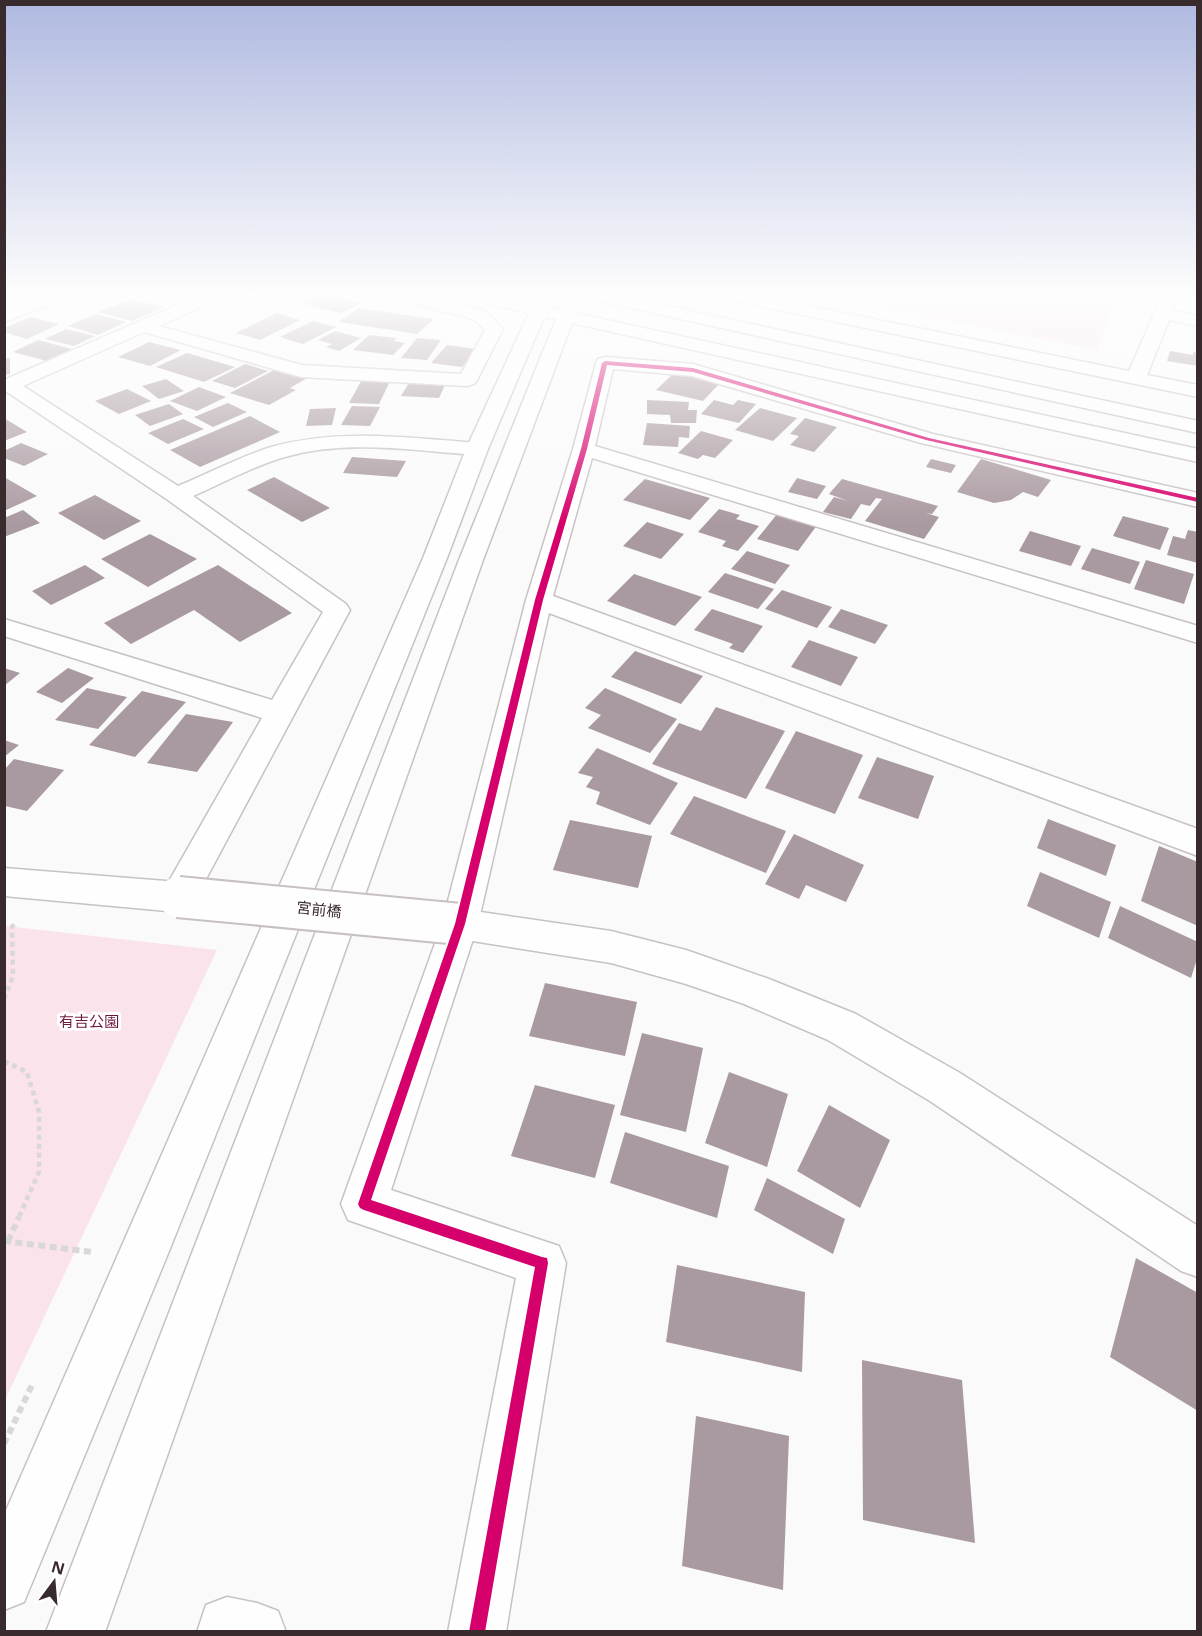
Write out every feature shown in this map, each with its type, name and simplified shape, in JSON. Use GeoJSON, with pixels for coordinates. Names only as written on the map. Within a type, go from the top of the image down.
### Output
{"type":"FeatureCollection","features":[{"type":"Feature","properties":{"kind":"street"},"geometry":{"type":"LineString","coordinates":[[8,386],[40,372]]}},
{"type":"Feature","properties":{"kind":"street"},"geometry":{"type":"LineString","coordinates":[[323,372],[467,381],[471,372]]}},
{"type":"Feature","properties":{"kind":"street"},"geometry":{"type":"LineString","coordinates":[[4,1582],[146,1250],[435,558],[477,449],[511,372]]}},
{"type":"Feature","properties":{"kind":"street"},"geometry":{"type":"LineString","coordinates":[[75,1632],[467,571],[544,372]]}},
{"type":"Feature","properties":{"kind":"street"},"geometry":{"type":"LineString","coordinates":[[477,1632],[542,1263],[364,1204],[460,924],[539,600],[584,449],[603,372]]}},
{"type":"Feature","properties":{"kind":"street"},"geometry":{"type":"LineString","coordinates":[[701,372],[928,439],[1197,500]]}},
{"type":"Feature","properties":{"kind":"street"},"geometry":{"type":"LineString","coordinates":[[817,372],[1197,456]]}},
{"type":"Feature","properties":{"kind":"street"},"geometry":{"type":"LineString","coordinates":[[867,372],[1197,445]]}},
{"type":"Feature","properties":{"kind":"street"},"geometry":{"type":"LineString","coordinates":[[948,372],[1197,427]]}},
{"type":"Feature","properties":{"kind":"street"},"geometry":{"type":"LineString","coordinates":[[1003,372],[1197,415]]}},
{"type":"Feature","properties":{"kind":"street"},"geometry":{"type":"LineString","coordinates":[[1109,372],[1197,391]]}},
{"type":"Feature","properties":{"kind":"street"},"geometry":{"type":"LineString","coordinates":[[1136,378],[1138,372]]}},
{"type":"Feature","properties":{"kind":"street"},"geometry":{"type":"LineString","coordinates":[[8,386],[176,495],[337,610],[178,897]]}},
{"type":"Feature","properties":{"kind":"street"},"geometry":{"type":"LineString","coordinates":[[176,495],[270,455],[295,448],[351,441],[477,449]]}},
{"type":"Feature","properties":{"kind":"street"},"geometry":{"type":"LineString","coordinates":[[584,449],[1197,635]]}},
{"type":"Feature","properties":{"kind":"street"},"geometry":{"type":"LineString","coordinates":[[539,600],[1197,843]]}},
{"type":"Feature","properties":{"kind":"street"},"geometry":{"type":"LineString","coordinates":[[4,627],[279,712]]}},
{"type":"Feature","properties":{"kind":"street","name":"宮前橋"},"geometry":{"type":"LineString","coordinates":[[4,882],[460,924],[611,947],[686,967],[755,991],[842,1028],[945,1087],[1197,1254]]}},
{"type":"Feature","properties":{"kind":"street"},"geometry":{"type":"LineString","coordinates":[[226,1632],[227,1626],[258,1632]]}},
{"type":"Feature","properties":{"kind":"path"},"geometry":{"type":"LineString","coordinates":[[4,999],[13,976],[12,927],[41,885]]}},
{"type":"Feature","properties":{"kind":"path"},"geometry":{"type":"LineString","coordinates":[[4,1061],[27,1072],[39,1112],[39,1173],[6,1241],[92,1252]]}},
{"type":"Feature","properties":{"kind":"green space","name":"有吉公園"},"geometry":{"type":"Polygon","coordinates":[[[4,926],[217,950],[5,1400],[4,926]]]}},
{"type":"Feature","properties":{"kind":"building"},"geometry":{"type":"Polygon","coordinates":[[[173,372],[224,372],[204,382],[173,372]]]}},
{"type":"Feature","properties":{"kind":"building"},"geometry":{"type":"Polygon","coordinates":[[[229,372],[265,372],[235,388],[212,381],[229,372]]]}},
{"type":"Feature","properties":{"kind":"building"},"geometry":{"type":"Polygon","coordinates":[[[270,372],[293,372],[309,377],[290,388],[296,390],[269,405],[230,393],[270,372]]]}},
{"type":"Feature","properties":{"kind":"building"},"geometry":{"type":"Polygon","coordinates":[[[674,373],[720,383],[703,401],[656,390],[674,373]]]}},
{"type":"Feature","properties":{"kind":"building"},"geometry":{"type":"Polygon","coordinates":[[[364,376],[392,377],[379,404],[349,403],[364,376]]]}},
{"type":"Feature","properties":{"kind":"building"},"geometry":{"type":"Polygon","coordinates":[[[166,379],[184,391],[159,399],[142,386],[166,379]]]}},
{"type":"Feature","properties":{"kind":"building"},"geometry":{"type":"Polygon","coordinates":[[[409,383],[445,385],[439,398],[401,396],[409,383]]]}},
{"type":"Feature","properties":{"kind":"building"},"geometry":{"type":"Polygon","coordinates":[[[199,387],[226,397],[197,411],[170,401],[199,387]]]}},
{"type":"Feature","properties":{"kind":"building"},"geometry":{"type":"Polygon","coordinates":[[[127,389],[151,401],[119,414],[95,401],[127,389]]]}},
{"type":"Feature","properties":{"kind":"building"},"geometry":{"type":"Polygon","coordinates":[[[647,400],[689,402],[688,410],[697,410],[696,423],[671,423],[670,415],[647,414],[647,400]]]}},
{"type":"Feature","properties":{"kind":"building"},"geometry":{"type":"Polygon","coordinates":[[[714,400],[733,405],[738,400],[756,404],[739,423],[701,414],[714,400]]]}},
{"type":"Feature","properties":{"kind":"building"},"geometry":{"type":"Polygon","coordinates":[[[228,403],[247,412],[213,427],[194,417],[228,403]]]}},
{"type":"Feature","properties":{"kind":"building"},"geometry":{"type":"Polygon","coordinates":[[[169,404],[183,414],[150,426],[135,415],[169,404]]]}},
{"type":"Feature","properties":{"kind":"building"},"geometry":{"type":"Polygon","coordinates":[[[352,406],[380,407],[370,426],[341,425],[352,406]]]}},
{"type":"Feature","properties":{"kind":"building"},"geometry":{"type":"Polygon","coordinates":[[[336,408],[332,425],[306,426],[310,409],[336,408]]]}},
{"type":"Feature","properties":{"kind":"building"},"geometry":{"type":"Polygon","coordinates":[[[760,408],[797,418],[773,441],[735,430],[760,408]]]}},
{"type":"Feature","properties":{"kind":"building"},"geometry":{"type":"Polygon","coordinates":[[[250,416],[280,432],[200,467],[170,450],[250,416]]]}},
{"type":"Feature","properties":{"kind":"building"},"geometry":{"type":"Polygon","coordinates":[[[4,418],[27,432],[4,441],[4,418]]]}},
{"type":"Feature","properties":{"kind":"building"},"geometry":{"type":"Polygon","coordinates":[[[805,418],[837,427],[814,452],[790,445],[799,436],[790,434],[805,418]]]}},
{"type":"Feature","properties":{"kind":"building"},"geometry":{"type":"Polygon","coordinates":[[[183,419],[204,429],[168,444],[148,433],[183,419]]]}},
{"type":"Feature","properties":{"kind":"building"},"geometry":{"type":"Polygon","coordinates":[[[647,423],[690,426],[689,438],[679,437],[678,447],[643,445],[647,423]]]}},
{"type":"Feature","properties":{"kind":"building"},"geometry":{"type":"Polygon","coordinates":[[[701,431],[733,440],[715,458],[703,455],[698,459],[678,453],[701,431]]]}},
{"type":"Feature","properties":{"kind":"building"},"geometry":{"type":"Polygon","coordinates":[[[21,443],[48,454],[24,466],[4,458],[4,451],[21,443]]]}},
{"type":"Feature","properties":{"kind":"building"},"geometry":{"type":"Polygon","coordinates":[[[352,457],[406,461],[397,477],[343,473],[352,457]]]}},
{"type":"Feature","properties":{"kind":"building"},"geometry":{"type":"Polygon","coordinates":[[[931,459],[956,465],[951,473],[926,467],[931,459]]]}},
{"type":"Feature","properties":{"kind":"building"},"geometry":{"type":"Polygon","coordinates":[[[981,459],[1051,480],[1038,497],[1023,492],[1011,500],[994,503],[957,492],[981,459]]]}},
{"type":"Feature","properties":{"kind":"building"},"geometry":{"type":"Polygon","coordinates":[[[4,477],[37,496],[4,511],[4,477]]]}},
{"type":"Feature","properties":{"kind":"building"},"geometry":{"type":"Polygon","coordinates":[[[274,477],[330,508],[302,522],[247,490],[274,477]]]}},
{"type":"Feature","properties":{"kind":"building"},"geometry":{"type":"Polygon","coordinates":[[[797,478],[826,486],[817,499],[788,492],[797,478]]]}},
{"type":"Feature","properties":{"kind":"building"},"geometry":{"type":"Polygon","coordinates":[[[645,479],[710,498],[690,520],[623,500],[645,479]]]}},
{"type":"Feature","properties":{"kind":"building"},"geometry":{"type":"Polygon","coordinates":[[[842,479],[938,506],[932,514],[926,513],[939,517],[924,539],[865,521],[882,499],[876,498],[870,506],[861,504],[851,519],[823,512],[834,497],[848,501],[829,494],[842,479]]]}},
{"type":"Feature","properties":{"kind":"building"},"geometry":{"type":"Polygon","coordinates":[[[95,495],[141,521],[104,540],[58,513],[95,495]]]}},
{"type":"Feature","properties":{"kind":"building"},"geometry":{"type":"Polygon","coordinates":[[[719,509],[740,515],[736,519],[759,526],[738,551],[722,546],[726,541],[698,532],[719,509]]]}},
{"type":"Feature","properties":{"kind":"building"},"geometry":{"type":"Polygon","coordinates":[[[23,510],[40,523],[4,537],[4,518],[23,510]]]}},
{"type":"Feature","properties":{"kind":"building"},"geometry":{"type":"Polygon","coordinates":[[[778,513],[818,524],[798,551],[757,539],[778,513]]]}},
{"type":"Feature","properties":{"kind":"building"},"geometry":{"type":"Polygon","coordinates":[[[1123,516],[1169,528],[1160,550],[1113,536],[1123,516]]]}},
{"type":"Feature","properties":{"kind":"building"},"geometry":{"type":"Polygon","coordinates":[[[647,522],[684,534],[661,559],[623,546],[647,522]]]}},
{"type":"Feature","properties":{"kind":"building"},"geometry":{"type":"Polygon","coordinates":[[[1188,530],[1198,532],[1198,563],[1167,555],[1173,536],[1185,539],[1188,530]]]}},
{"type":"Feature","properties":{"kind":"building"},"geometry":{"type":"Polygon","coordinates":[[[1030,531],[1081,546],[1071,566],[1019,551],[1030,531]]]}},
{"type":"Feature","properties":{"kind":"building"},"geometry":{"type":"Polygon","coordinates":[[[150,534],[197,559],[148,587],[101,559],[150,534]]]}},
{"type":"Feature","properties":{"kind":"building"},"geometry":{"type":"Polygon","coordinates":[[[1092,548],[1140,562],[1130,584],[1081,569],[1092,548]]]}},
{"type":"Feature","properties":{"kind":"building"},"geometry":{"type":"Polygon","coordinates":[[[747,551],[790,565],[775,584],[731,569],[747,551]]]}},
{"type":"Feature","properties":{"kind":"building"},"geometry":{"type":"Polygon","coordinates":[[[1146,560],[1194,574],[1184,604],[1134,589],[1146,560]]]}},
{"type":"Feature","properties":{"kind":"building"},"geometry":{"type":"Polygon","coordinates":[[[85,565],[105,578],[51,605],[32,591],[85,565]]]}},
{"type":"Feature","properties":{"kind":"building"},"geometry":{"type":"Polygon","coordinates":[[[218,565],[292,613],[240,642],[194,610],[131,644],[104,623],[218,565]]]}},
{"type":"Feature","properties":{"kind":"building"},"geometry":{"type":"Polygon","coordinates":[[[725,573],[774,589],[758,609],[708,592],[725,573]]]}},
{"type":"Feature","properties":{"kind":"building"},"geometry":{"type":"Polygon","coordinates":[[[634,574],[702,597],[675,626],[607,601],[634,574]]]}},
{"type":"Feature","properties":{"kind":"building"},"geometry":{"type":"Polygon","coordinates":[[[782,590],[832,607],[817,628],[765,609],[782,590]]]}},
{"type":"Feature","properties":{"kind":"building"},"geometry":{"type":"Polygon","coordinates":[[[712,609],[763,626],[743,653],[729,648],[733,644],[694,630],[712,609]]]}},
{"type":"Feature","properties":{"kind":"building"},"geometry":{"type":"Polygon","coordinates":[[[841,609],[888,625],[875,644],[828,627],[841,609]]]}},
{"type":"Feature","properties":{"kind":"building"},"geometry":{"type":"Polygon","coordinates":[[[809,640],[858,657],[841,686],[791,667],[809,640]]]}},
{"type":"Feature","properties":{"kind":"building"},"geometry":{"type":"Polygon","coordinates":[[[635,651],[703,676],[681,704],[611,677],[635,651]]]}},
{"type":"Feature","properties":{"kind":"building"},"geometry":{"type":"Polygon","coordinates":[[[4,668],[20,673],[4,686],[4,668]]]}},
{"type":"Feature","properties":{"kind":"building"},"geometry":{"type":"Polygon","coordinates":[[[68,668],[94,678],[62,703],[36,692],[68,668]]]}},
{"type":"Feature","properties":{"kind":"building"},"geometry":{"type":"Polygon","coordinates":[[[87,688],[127,697],[98,729],[55,720],[87,688]]]}},
{"type":"Feature","properties":{"kind":"building"},"geometry":{"type":"Polygon","coordinates":[[[605,688],[677,719],[650,753],[588,728],[601,715],[585,708],[605,688]]]}},
{"type":"Feature","properties":{"kind":"building"},"geometry":{"type":"Polygon","coordinates":[[[142,691],[186,702],[135,757],[89,745],[142,691]]]}},
{"type":"Feature","properties":{"kind":"building"},"geometry":{"type":"Polygon","coordinates":[[[716,707],[785,731],[746,799],[652,764],[679,723],[701,731],[716,707]]]}},
{"type":"Feature","properties":{"kind":"building"},"geometry":{"type":"Polygon","coordinates":[[[186,714],[233,722],[197,772],[147,763],[186,714]]]}},
{"type":"Feature","properties":{"kind":"building"},"geometry":{"type":"Polygon","coordinates":[[[796,731],[863,755],[835,814],[765,788],[796,731]]]}},
{"type":"Feature","properties":{"kind":"building"},"geometry":{"type":"Polygon","coordinates":[[[4,740],[19,745],[4,757],[4,740]]]}},
{"type":"Feature","properties":{"kind":"building"},"geometry":{"type":"Polygon","coordinates":[[[597,748],[678,783],[650,825],[596,804],[600,792],[586,787],[593,777],[578,773],[597,748]]]}},
{"type":"Feature","properties":{"kind":"building"},"geometry":{"type":"Polygon","coordinates":[[[877,757],[934,776],[918,819],[858,798],[877,757]]]}},
{"type":"Feature","properties":{"kind":"building"},"geometry":{"type":"Polygon","coordinates":[[[14,759],[64,770],[27,811],[5,806],[5,769],[14,759]]]}},
{"type":"Feature","properties":{"kind":"building"},"geometry":{"type":"Polygon","coordinates":[[[694,796],[786,831],[766,873],[670,834],[694,796]]]}},
{"type":"Feature","properties":{"kind":"building"},"geometry":{"type":"Polygon","coordinates":[[[1048,819],[1116,845],[1106,876],[1037,848],[1048,819]]]}},
{"type":"Feature","properties":{"kind":"building"},"geometry":{"type":"Polygon","coordinates":[[[570,820],[652,836],[638,888],[553,870],[570,820]]]}},
{"type":"Feature","properties":{"kind":"building"},"geometry":{"type":"Polygon","coordinates":[[[794,834],[864,865],[846,902],[806,885],[799,899],[765,884],[794,834]]]}},
{"type":"Feature","properties":{"kind":"building"},"geometry":{"type":"Polygon","coordinates":[[[1159,846],[1198,862],[1198,926],[1141,901],[1159,846]]]}},
{"type":"Feature","properties":{"kind":"building"},"geometry":{"type":"Polygon","coordinates":[[[1040,872],[1111,902],[1099,938],[1027,906],[1040,872]]]}},
{"type":"Feature","properties":{"kind":"building"},"geometry":{"type":"Polygon","coordinates":[[[1120,906],[1198,942],[1198,956],[1191,978],[1108,938],[1120,906]]]}},
{"type":"Feature","properties":{"kind":"building"},"geometry":{"type":"Polygon","coordinates":[[[545,983],[637,1002],[625,1056],[529,1036],[545,983]]]}},
{"type":"Feature","properties":{"kind":"building"},"geometry":{"type":"Polygon","coordinates":[[[642,1033],[703,1048],[686,1132],[620,1115],[642,1033]]]}},
{"type":"Feature","properties":{"kind":"building"},"geometry":{"type":"Polygon","coordinates":[[[729,1072],[788,1094],[767,1167],[705,1143],[729,1072]]]}},
{"type":"Feature","properties":{"kind":"building"},"geometry":{"type":"Polygon","coordinates":[[[535,1085],[615,1105],[595,1178],[511,1156],[535,1085]]]}},
{"type":"Feature","properties":{"kind":"building"},"geometry":{"type":"Polygon","coordinates":[[[829,1105],[890,1140],[860,1208],[797,1171],[829,1105]]]}},
{"type":"Feature","properties":{"kind":"building"},"geometry":{"type":"Polygon","coordinates":[[[625,1132],[729,1166],[717,1218],[610,1183],[625,1132]]]}},
{"type":"Feature","properties":{"kind":"building"},"geometry":{"type":"Polygon","coordinates":[[[767,1178],[845,1219],[833,1254],[754,1210],[767,1178]]]}},
{"type":"Feature","properties":{"kind":"building"},"geometry":{"type":"Polygon","coordinates":[[[1136,1258],[1198,1293],[1198,1411],[1110,1357],[1136,1258]]]}},
{"type":"Feature","properties":{"kind":"building"},"geometry":{"type":"Polygon","coordinates":[[[677,1265],[805,1292],[802,1372],[666,1342],[677,1265]]]}},
{"type":"Feature","properties":{"kind":"building"},"geometry":{"type":"Polygon","coordinates":[[[862,1360],[962,1380],[975,1543],[863,1520],[862,1360]]]}},
{"type":"Feature","properties":{"kind":"building"},"geometry":{"type":"Polygon","coordinates":[[[696,1416],[789,1436],[783,1590],[682,1566],[696,1416]]]}},
{"type":"Feature","properties":{"kind":"cycle path"},"geometry":{"type":"LineString","coordinates":[[477,1632],[542,1263],[364,1204],[460,924],[539,600],[584,449],[603,372]]}},
{"type":"Feature","properties":{"kind":"cycle path"},"geometry":{"type":"LineString","coordinates":[[701,372],[928,439],[1198,500]]}}]}
